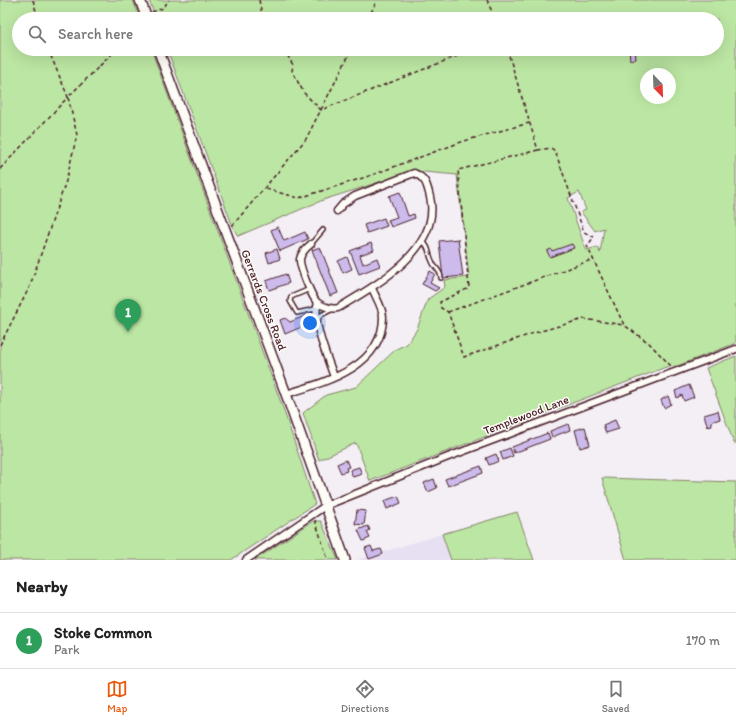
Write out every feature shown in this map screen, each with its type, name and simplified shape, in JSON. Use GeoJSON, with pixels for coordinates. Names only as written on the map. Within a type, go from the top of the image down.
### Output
{"type":"FeatureCollection","features":[{"type":"Feature","properties":{"kind":"main road"},"geometry":{"type":"LineString","coordinates":[[140,0],[144,12]]}},
{"type":"Feature","properties":{"kind":"main road","name":"Gerrards Cross Road"},"geometry":{"type":"LineString","coordinates":[[161,56],[346,560]]}},
{"type":"Feature","properties":{"kind":"street"},"geometry":{"type":"LineString","coordinates":[[316,306],[333,309],[338,308],[372,288],[395,270],[422,241],[429,226],[431,201],[427,182],[421,176],[414,173],[355,196],[343,204],[337,211]]}},
{"type":"Feature","properties":{"kind":"street"},"geometry":{"type":"LineString","coordinates":[[311,244],[302,252],[300,260],[316,306],[317,320],[334,378]]}},
{"type":"Feature","properties":{"kind":"street"},"geometry":{"type":"LineString","coordinates":[[286,394],[334,378],[364,361],[380,340],[383,315],[372,288]]}},
{"type":"Feature","properties":{"kind":"street","name":"Templewood Lane"},"geometry":{"type":"LineString","coordinates":[[246,560],[325,506],[675,370],[736,349]]}},
{"type":"Feature","properties":{"kind":"lane"},"geometry":{"type":"LineString","coordinates":[[311,244],[323,230]]}},
{"type":"Feature","properties":{"kind":"lane"},"geometry":{"type":"LineString","coordinates":[[422,241],[429,249],[431,261],[441,273],[441,278]]}},
{"type":"Feature","properties":{"kind":"lane"},"geometry":{"type":"LineString","coordinates":[[310,288],[291,297],[290,301],[297,313],[316,306]]}},
{"type":"Feature","properties":{"kind":"lane"},"geometry":{"type":"LineString","coordinates":[[317,320],[322,315],[333,309]]}},
{"type":"Feature","properties":{"kind":"path"},"geometry":{"type":"LineString","coordinates":[[33,0],[36,12]]}},
{"type":"Feature","properties":{"kind":"path"},"geometry":{"type":"LineString","coordinates":[[155,12],[163,8],[170,0]]}},
{"type":"Feature","properties":{"kind":"path"},"geometry":{"type":"LineString","coordinates":[[259,0],[261,12]]}},
{"type":"Feature","properties":{"kind":"path"},"geometry":{"type":"LineString","coordinates":[[371,12],[377,0]]}},
{"type":"Feature","properties":{"kind":"path"},"geometry":{"type":"LineString","coordinates":[[486,0],[491,12]]}},
{"type":"Feature","properties":{"kind":"path"},"geometry":{"type":"LineString","coordinates":[[0,344],[30,286],[66,181],[77,135],[68,97],[51,56]]}},
{"type":"Feature","properties":{"kind":"path"},"geometry":{"type":"LineString","coordinates":[[0,169],[68,97],[110,56]]}},
{"type":"Feature","properties":{"kind":"path"},"geometry":{"type":"LineString","coordinates":[[288,56],[292,65],[292,71],[304,94],[321,110]]}},
{"type":"Feature","properties":{"kind":"path"},"geometry":{"type":"LineString","coordinates":[[226,234],[266,189],[306,139],[348,56]]}},
{"type":"Feature","properties":{"kind":"path"},"geometry":{"type":"LineString","coordinates":[[321,110],[456,56]]}},
{"type":"Feature","properties":{"kind":"path"},"geometry":{"type":"LineString","coordinates":[[510,56],[520,85],[529,123],[538,150]]}},
{"type":"Feature","properties":{"kind":"path"},"geometry":{"type":"LineString","coordinates":[[266,189],[299,198],[369,176],[464,141],[529,123]]}},
{"type":"Feature","properties":{"kind":"path"},"geometry":{"type":"LineString","coordinates":[[624,325],[588,246],[594,237],[584,232],[555,151],[552,148],[538,150],[458,170],[469,288],[440,302],[441,308],[448,312],[464,357],[534,333],[584,319],[624,325],[649,343],[675,370]]}},
{"type":"Feature","properties":{"kind":"path"},"geometry":{"type":"LineString","coordinates":[[448,312],[594,259]]}},
{"type":"Feature","properties":{"kind":"path"},"geometry":{"type":"LineString","coordinates":[[313,515],[328,560]]}},
{"type":"Feature","properties":{"kind":"shaded area"},"geometry":{"type":"Polygon","coordinates":[[[442,534],[451,560],[357,560],[442,534]]]}},
{"type":"Feature","properties":{"kind":"green space"},"geometry":{"type":"Polygon","coordinates":[[[0,0],[133,0],[137,12],[12,12],[12,56],[154,56],[283,408],[315,504],[231,560],[0,560],[0,0]]]}},
{"type":"Feature","properties":{"kind":"green space"},"geometry":{"type":"Polygon","coordinates":[[[149,0],[736,0],[736,343],[677,366],[666,367],[370,481],[356,443],[319,460],[303,413],[326,395],[356,387],[396,349],[407,344],[417,329],[428,299],[445,287],[444,280],[469,277],[457,175],[414,171],[323,200],[238,236],[233,227],[170,56],[724,56],[724,12],[153,12],[149,0]],[[579,192],[568,198],[586,250],[598,247],[600,253],[604,228],[595,231],[581,212],[586,210],[579,192]]]}},
{"type":"Feature","properties":{"kind":"green space"},"geometry":{"type":"Polygon","coordinates":[[[736,356],[736,443],[734,443],[706,368],[736,356]]]}},
{"type":"Feature","properties":{"kind":"green space"},"geometry":{"type":"Polygon","coordinates":[[[602,478],[736,482],[736,560],[626,560],[602,478]]]}},
{"type":"Feature","properties":{"kind":"green space"},"geometry":{"type":"Polygon","coordinates":[[[517,512],[534,560],[451,560],[442,534],[517,512]]]}},
{"type":"Feature","properties":{"kind":"green space"},"geometry":{"type":"Polygon","coordinates":[[[313,521],[321,521],[338,560],[255,560],[313,521]]]}},
{"type":"Feature","properties":{"kind":"building"},"geometry":{"type":"Polygon","coordinates":[[[630,56],[636,56],[636,59],[630,60],[630,56]]]}},
{"type":"Feature","properties":{"kind":"building"},"geometry":{"type":"Polygon","coordinates":[[[400,192],[408,216],[414,214],[415,218],[391,227],[388,220],[397,217],[389,196],[400,192]]]}},
{"type":"Feature","properties":{"kind":"building"},"geometry":{"type":"Polygon","coordinates":[[[384,218],[387,226],[367,233],[364,225],[384,218]]]}},
{"type":"Feature","properties":{"kind":"building"},"geometry":{"type":"Polygon","coordinates":[[[278,227],[284,241],[305,232],[308,239],[280,251],[271,230],[278,227]]]}},
{"type":"Feature","properties":{"kind":"building"},"geometry":{"type":"Polygon","coordinates":[[[458,239],[463,276],[443,278],[439,241],[458,239]]]}},
{"type":"Feature","properties":{"kind":"building"},"geometry":{"type":"Polygon","coordinates":[[[371,243],[374,250],[360,255],[363,264],[377,258],[380,266],[359,274],[350,251],[371,243]]]}},
{"type":"Feature","properties":{"kind":"building"},"geometry":{"type":"Polygon","coordinates":[[[572,244],[574,248],[550,257],[547,251],[551,249],[552,251],[572,244]]]}},
{"type":"Feature","properties":{"kind":"building"},"geometry":{"type":"Polygon","coordinates":[[[320,247],[338,293],[330,296],[312,250],[320,247]]]}},
{"type":"Feature","properties":{"kind":"building"},"geometry":{"type":"Polygon","coordinates":[[[277,249],[280,259],[269,263],[266,253],[277,249]]]}},
{"type":"Feature","properties":{"kind":"building"},"geometry":{"type":"Polygon","coordinates":[[[347,257],[352,269],[343,273],[338,261],[347,257]]]}},
{"type":"Feature","properties":{"kind":"building"},"geometry":{"type":"Polygon","coordinates":[[[430,271],[435,274],[430,283],[439,288],[435,291],[422,284],[430,271]]]}},
{"type":"Feature","properties":{"kind":"building"},"geometry":{"type":"Polygon","coordinates":[[[286,274],[289,283],[269,290],[266,281],[286,274]]]}},
{"type":"Feature","properties":{"kind":"building"},"geometry":{"type":"Polygon","coordinates":[[[307,315],[311,323],[285,334],[280,320],[285,318],[290,322],[307,315]]]}},
{"type":"Feature","properties":{"kind":"building"},"geometry":{"type":"Polygon","coordinates":[[[689,385],[694,397],[684,401],[682,395],[677,398],[675,391],[689,385]]]}},
{"type":"Feature","properties":{"kind":"building"},"geometry":{"type":"Polygon","coordinates":[[[668,396],[671,404],[664,408],[661,400],[668,396]]]}},
{"type":"Feature","properties":{"kind":"building"},"geometry":{"type":"Polygon","coordinates":[[[718,411],[720,419],[711,422],[712,426],[708,427],[704,415],[718,411]]]}},
{"type":"Feature","properties":{"kind":"building"},"geometry":{"type":"Polygon","coordinates":[[[615,420],[619,429],[606,433],[603,425],[615,420]]]}},
{"type":"Feature","properties":{"kind":"building"},"geometry":{"type":"Polygon","coordinates":[[[568,424],[570,430],[552,437],[550,431],[568,424]]]}},
{"type":"Feature","properties":{"kind":"building"},"geometry":{"type":"Polygon","coordinates":[[[585,427],[590,445],[580,448],[575,430],[585,427]]]}},
{"type":"Feature","properties":{"kind":"building"},"geometry":{"type":"Polygon","coordinates":[[[548,433],[550,439],[514,453],[512,447],[548,433]]]}},
{"type":"Feature","properties":{"kind":"building"},"geometry":{"type":"Polygon","coordinates":[[[510,448],[513,456],[503,460],[500,452],[510,448]]]}},
{"type":"Feature","properties":{"kind":"building"},"geometry":{"type":"Polygon","coordinates":[[[496,454],[499,461],[489,465],[486,458],[496,454]]]}},
{"type":"Feature","properties":{"kind":"building"},"geometry":{"type":"Polygon","coordinates":[[[346,460],[349,467],[346,468],[347,471],[341,473],[337,464],[346,460]]]}},
{"type":"Feature","properties":{"kind":"building"},"geometry":{"type":"Polygon","coordinates":[[[481,466],[483,473],[448,486],[445,479],[481,466]]]}},
{"type":"Feature","properties":{"kind":"building"},"geometry":{"type":"Polygon","coordinates":[[[359,467],[362,474],[353,477],[350,470],[359,467]]]}},
{"type":"Feature","properties":{"kind":"building"},"geometry":{"type":"Polygon","coordinates":[[[434,479],[437,488],[428,492],[424,483],[434,479]]]}},
{"type":"Feature","properties":{"kind":"building"},"geometry":{"type":"Polygon","coordinates":[[[398,496],[401,503],[387,509],[384,501],[398,496]]]}},
{"type":"Feature","properties":{"kind":"building"},"geometry":{"type":"Polygon","coordinates":[[[357,510],[366,511],[364,525],[355,524],[357,510]]]}},
{"type":"Feature","properties":{"kind":"building"},"geometry":{"type":"Polygon","coordinates":[[[368,526],[370,530],[367,532],[370,538],[363,541],[358,530],[368,526]]]}},
{"type":"Feature","properties":{"kind":"building"},"geometry":{"type":"Polygon","coordinates":[[[371,546],[373,551],[381,549],[383,554],[369,559],[365,548],[371,546]]]}},
{"type":"Feature","properties":{"kind":"place","name":"Stoke Common"},"geometry":{"type":"Point","coordinates":[128,332]}}]}
